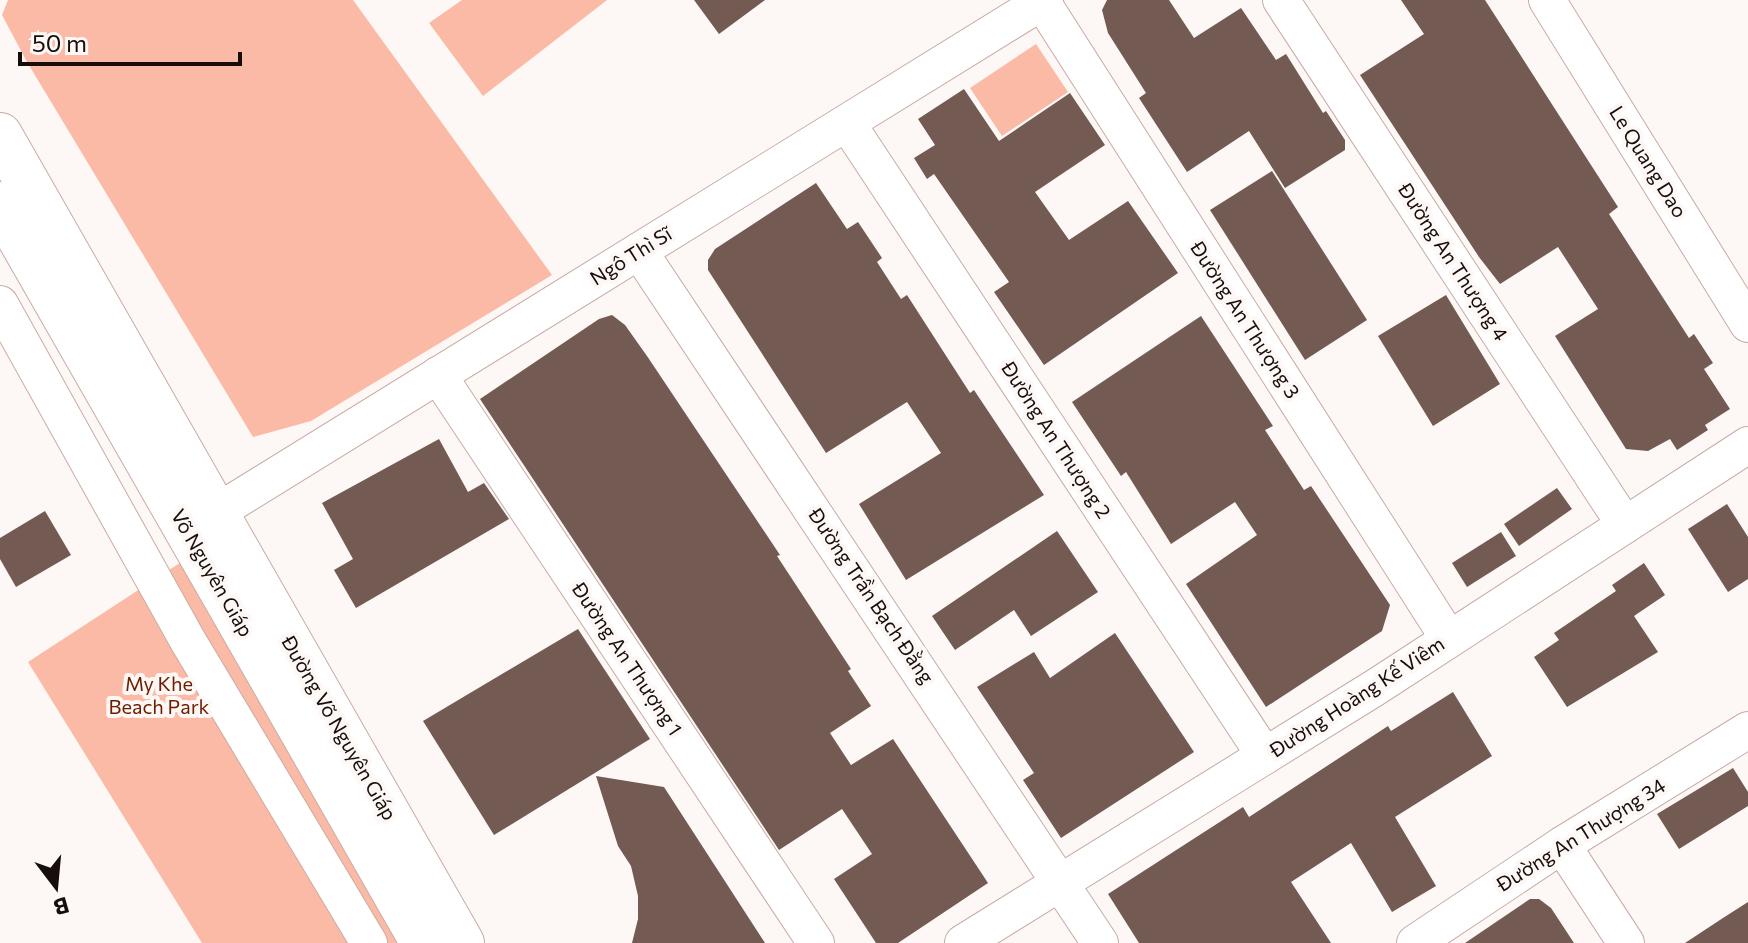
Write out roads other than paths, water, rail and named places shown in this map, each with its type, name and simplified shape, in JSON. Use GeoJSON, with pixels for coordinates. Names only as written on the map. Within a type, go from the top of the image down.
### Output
{"type":"FeatureCollection","features":[{"type":"Feature","properties":{"kind":"main road","name":"Võ Nguyên Giáp"},"geometry":{"type":"LineString","coordinates":[[0,135],[423,943]]}},
{"type":"Feature","properties":{"kind":"main road","name":"Võ Nguyên Giáp"},"geometry":{"type":"LineString","coordinates":[[0,204],[202,521]]}},
{"type":"Feature","properties":{"kind":"main road","name":"Đường Võ Nguyên Giáp"},"geometry":{"type":"LineString","coordinates":[[202,521],[462,943]]}},
{"type":"Feature","properties":{"kind":"street","name":"Đường An Thượng 4"},"geometry":{"type":"LineString","coordinates":[[1281,0],[1625,525]]}},
{"type":"Feature","properties":{"kind":"street","name":"Le Quang Dao"},"geometry":{"type":"LineString","coordinates":[[1547,0],[1748,324]]}},
{"type":"Feature","properties":{"kind":"street","name":"Ngô Thì Sĩ"},"geometry":{"type":"LineString","coordinates":[[202,521],[1044,1]]}},
{"type":"Feature","properties":{"kind":"street","name":"Đường An Thượng 3"},"geometry":{"type":"LineString","coordinates":[[1044,1],[1449,639]]}},
{"type":"Feature","properties":{"kind":"street","name":"Đường An Thượng 2"},"geometry":{"type":"LineString","coordinates":[[847,123],[1265,756]]}},
{"type":"Feature","properties":{"kind":"street","name":"Đường Trần Bạch Đằng"},"geometry":{"type":"LineString","coordinates":[[639,251],[1063,883],[1100,943]]}},
{"type":"Feature","properties":{"kind":"street"},"geometry":{"type":"LineString","coordinates":[[0,304],[188,641],[369,943]]}},
{"type":"Feature","properties":{"kind":"street","name":"Đường An Thượng 1"},"geometry":{"type":"LineString","coordinates":[[438,375],[816,943]]}},
{"type":"Feature","properties":{"kind":"street","name":"Đường Hoàng Kế Viêm"},"geometry":{"type":"LineString","coordinates":[[963,943],[1265,756],[1748,445]]}},
{"type":"Feature","properties":{"kind":"street","name":"Đường An Thượng 34"},"geometry":{"type":"LineString","coordinates":[[1415,943],[1562,845],[1747,733]]}},
{"type":"Feature","properties":{"kind":"street"},"geometry":{"type":"LineString","coordinates":[[1562,845],[1626,943]]}},
{"type":"Feature","properties":{"kind":"park label","name":"My Khe Beach Park"},"geometry":{"type":"Point","coordinates":[159,696]}}]}
